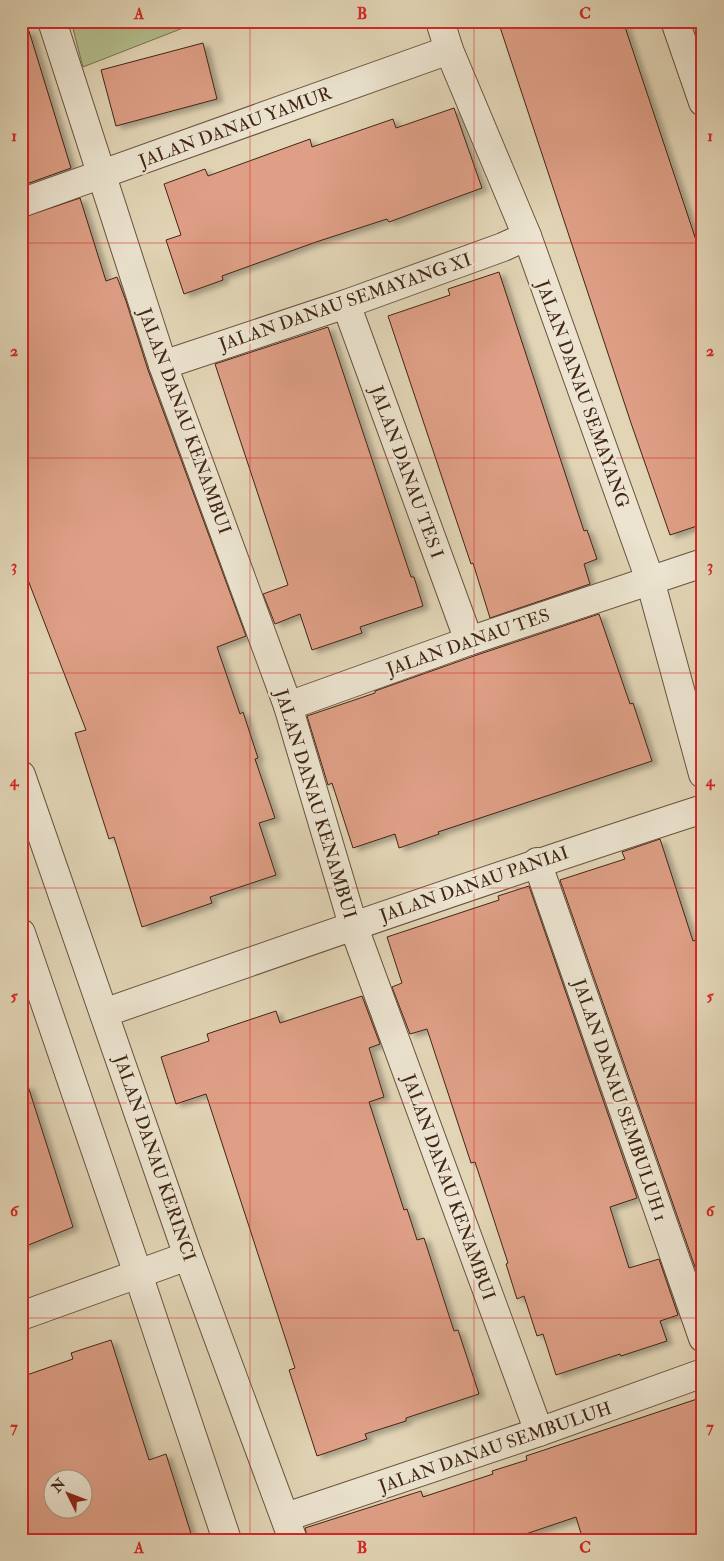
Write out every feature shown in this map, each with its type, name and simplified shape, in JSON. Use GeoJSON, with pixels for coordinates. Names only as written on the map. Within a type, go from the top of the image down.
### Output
{"type":"FeatureCollection","features":[{"type":"Feature","properties":{"kind":"street","name":"JALAN DANAU KENAMBUI"},"geometry":{"type":"LineString","coordinates":[[52,21],[163,365],[288,706],[353,925],[539,1432]]}},
{"type":"Feature","properties":{"kind":"street","name":"JALAN DANAU SEMAYANG"},"geometry":{"type":"LineString","coordinates":[[440,21],[449,50],[527,236],[650,580],[703,774]]}},
{"type":"Feature","properties":{"kind":"street"},"geometry":{"type":"LineString","coordinates":[[675,21],[703,102]]}},
{"type":"Feature","properties":{"kind":"street","name":"JALAN DANAU YAMUR"},"geometry":{"type":"LineString","coordinates":[[21,203],[449,50]]}},
{"type":"Feature","properties":{"kind":"street","name":"JALAN DANAU SEMAYANG XI"},"geometry":{"type":"LineString","coordinates":[[163,365],[346,304],[527,236]]}},
{"type":"Feature","properties":{"kind":"street","name":"JALAN DANAU TES I"},"geometry":{"type":"LineString","coordinates":[[346,304],[469,641]]}},
{"type":"Feature","properties":{"kind":"street","name":"JALAN DANAU TES"},"geometry":{"type":"LineString","coordinates":[[288,706],[469,641],[703,564]]}},
{"type":"Feature","properties":{"kind":"street","name":"JALAN DANAU KERINCI"},"geometry":{"type":"LineString","coordinates":[[21,775],[188,1256],[289,1528]]}},
{"type":"Feature","properties":{"kind":"street","name":"JALAN DANAU PANIAI"},"geometry":{"type":"LineString","coordinates":[[104,1013],[537,862],[703,810]]}},
{"type":"Feature","properties":{"kind":"street","name":"JALAN DANAU SEMBULUH 1"},"geometry":{"type":"LineString","coordinates":[[537,862],[703,1338]]}},
{"type":"Feature","properties":{"kind":"street"},"geometry":{"type":"LineString","coordinates":[[21,933],[227,1540]]}},
{"type":"Feature","properties":{"kind":"street"},"geometry":{"type":"LineString","coordinates":[[21,1316],[188,1256]]}},
{"type":"Feature","properties":{"kind":"street","name":"JALAN DANAU SEMBULUH"},"geometry":{"type":"LineString","coordinates":[[289,1528],[539,1432],[703,1373]]}},
{"type":"Feature","properties":{"kind":"green space"},"geometry":{"type":"Polygon","coordinates":[[[71,21],[201,21],[83,67],[71,21]]]}},
{"type":"Feature","properties":{"kind":"building"},"geometry":{"type":"Polygon","coordinates":[[[498,21],[623,21],[703,261],[703,524],[670,535],[498,21]]]}},
{"type":"Feature","properties":{"kind":"building"},"geometry":{"type":"Polygon","coordinates":[[[29,31],[71,168],[21,186],[21,32],[29,31]]]}},
{"type":"Feature","properties":{"kind":"building"},"geometry":{"type":"Polygon","coordinates":[[[203,43],[217,99],[116,126],[101,70],[203,43]]]}},
{"type":"Feature","properties":{"kind":"building"},"geometry":{"type":"Polygon","coordinates":[[[454,108],[482,188],[389,222],[387,219],[316,242],[222,276],[223,280],[184,294],[166,240],[181,235],[164,184],[205,169],[208,176],[310,139],[312,147],[393,119],[396,128],[454,108]]]}},
{"type":"Feature","properties":{"kind":"building"},"geometry":{"type":"Polygon","coordinates":[[[80,198],[106,281],[117,277],[148,370],[246,636],[217,647],[240,714],[243,712],[258,758],[255,759],[275,818],[259,823],[276,875],[210,897],[212,903],[142,927],[114,837],[109,839],[75,733],[86,730],[21,562],[21,218],[80,198]]]}},
{"type":"Feature","properties":{"kind":"building"},"geometry":{"type":"Polygon","coordinates":[[[499,272],[584,531],[587,530],[597,559],[584,564],[590,584],[490,618],[388,316],[450,295],[448,289],[499,272]]]}},
{"type":"Feature","properties":{"kind":"building"},"geometry":{"type":"Polygon","coordinates":[[[328,327],[411,577],[414,577],[423,606],[360,627],[362,633],[312,650],[300,614],[275,624],[263,594],[288,585],[215,364],[328,327]]]}},
{"type":"Feature","properties":{"kind":"building"},"geometry":{"type":"Polygon","coordinates":[[[599,614],[630,704],[633,703],[652,761],[438,832],[439,834],[399,848],[395,834],[353,848],[332,783],[328,785],[307,716],[474,656],[599,614]]]}},
{"type":"Feature","properties":{"kind":"building"},"geometry":{"type":"Polygon","coordinates":[[[660,839],[693,941],[703,938],[703,1290],[560,880],[625,859],[622,852],[660,839]]]}},
{"type":"Feature","properties":{"kind":"building"},"geometry":{"type":"Polygon","coordinates":[[[529,886],[637,1198],[610,1207],[629,1268],[659,1259],[678,1315],[660,1321],[667,1341],[556,1375],[543,1334],[537,1336],[524,1296],[517,1299],[506,1264],[508,1263],[475,1162],[471,1163],[427,1029],[410,1034],[392,987],[402,983],[387,937],[499,900],[498,896],[529,886]]]}},
{"type":"Feature","properties":{"kind":"building"},"geometry":{"type":"Polygon","coordinates":[[[362,996],[380,1044],[369,1048],[384,1097],[369,1102],[404,1210],[407,1209],[417,1240],[424,1238],[454,1331],[458,1330],[479,1394],[406,1418],[406,1421],[365,1434],[367,1439],[317,1456],[289,1370],[295,1368],[206,1094],[176,1104],[161,1057],[209,1041],[207,1034],[276,1011],[280,1023],[362,996]]]}},
{"type":"Feature","properties":{"kind":"building"},"geometry":{"type":"Polygon","coordinates":[[[28,1086],[73,1227],[21,1248],[21,1087],[28,1086]]]}},
{"type":"Feature","properties":{"kind":"building"},"geometry":{"type":"Polygon","coordinates":[[[111,1340],[149,1460],[166,1454],[193,1540],[21,1540],[21,1377],[73,1359],[71,1353],[111,1340]]]}},
{"type":"Feature","properties":{"kind":"building"},"geometry":{"type":"Polygon","coordinates":[[[703,1397],[703,1540],[583,1540],[576,1517],[508,1540],[308,1540],[305,1528],[421,1491],[423,1497],[493,1474],[492,1471],[527,1460],[526,1456],[703,1397]]]}}]}
